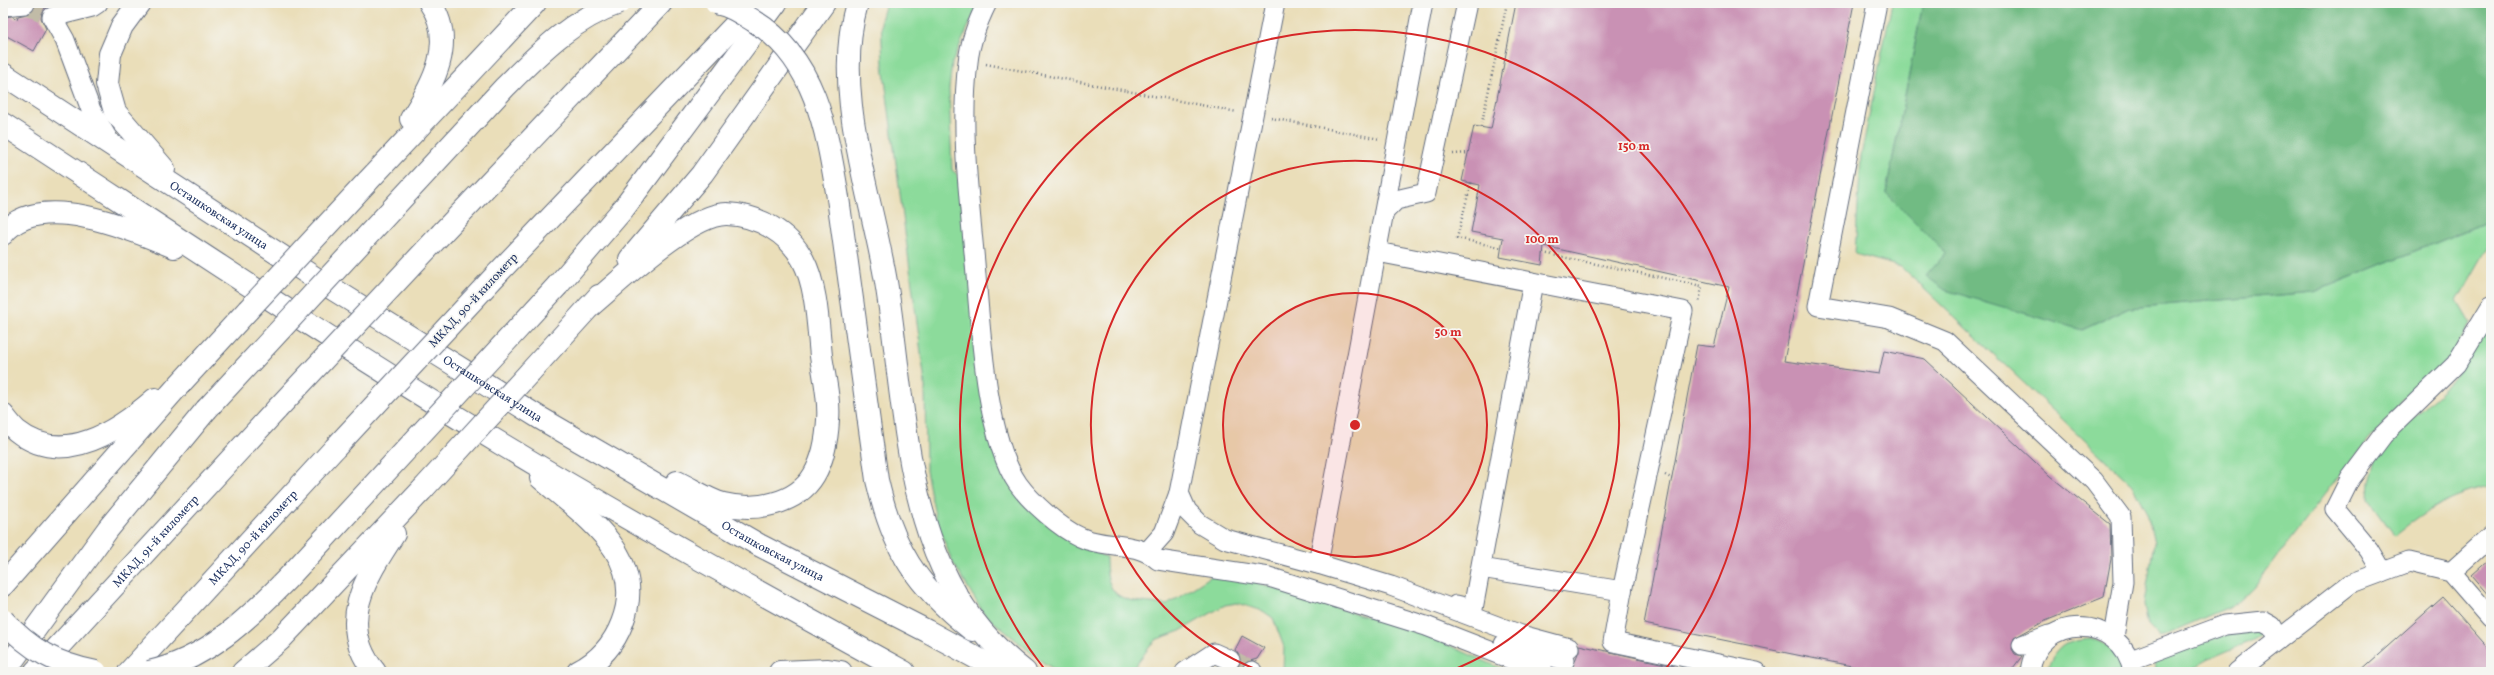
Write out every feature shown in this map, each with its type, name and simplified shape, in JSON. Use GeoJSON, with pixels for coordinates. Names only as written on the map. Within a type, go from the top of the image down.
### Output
{"type":"FeatureCollection","features":[{"type":"Feature","properties":{"kind":"main road"},"geometry":{"type":"LineString","coordinates":[[139,3],[122,26],[110,54],[107,84],[115,112],[164,169],[213,211]]}},
{"type":"Feature","properties":{"kind":"main road"},"geometry":{"type":"LineString","coordinates":[[366,182],[429,91],[440,61],[442,42],[439,24],[430,3]]}},
{"type":"Feature","properties":{"kind":"main road"},"geometry":{"type":"LineString","coordinates":[[3,414],[17,431],[40,444],[68,448],[103,437],[176,384],[202,360],[366,182],[535,3]]}},
{"type":"Feature","properties":{"kind":"main road"},"geometry":{"type":"LineString","coordinates":[[4,672],[108,529],[206,410],[505,87],[550,43],[597,10],[619,3]]}},
{"type":"Feature","properties":{"kind":"main road","name":"МКАД, 91-й километр"},"geometry":{"type":"LineString","coordinates":[[35,672],[277,409],[661,3]]}},
{"type":"Feature","properties":{"kind":"main road"},"geometry":{"type":"LineString","coordinates":[[716,3],[731,6],[767,29],[796,59],[818,102],[829,145],[838,198],[877,480],[885,518],[903,557],[926,587],[948,611],[1003,664],[1025,672]]}},
{"type":"Feature","properties":{"kind":"main road","name":"МКАД, 90-й километр"},"geometry":{"type":"LineString","coordinates":[[129,672],[497,274],[756,3]]}},
{"type":"Feature","properties":{"kind":"main road"},"geometry":{"type":"LineString","coordinates":[[149,672],[168,668],[198,655],[247,619],[293,573],[558,285],[624,208],[776,3]]}},
{"type":"Feature","properties":{"kind":"main road"},"geometry":{"type":"LineString","coordinates":[[243,672],[280,640],[400,518],[423,489],[589,307],[702,174],[824,3]]}},
{"type":"Feature","properties":{"kind":"main road"},"geometry":{"type":"LineString","coordinates":[[856,3],[848,40],[850,89],[854,124],[887,286],[912,466],[924,516],[942,567],[967,613],[1003,664]]}},
{"type":"Feature","properties":{"kind":"main road","name":"Осташковская улица"},"geometry":{"type":"LineString","coordinates":[[3,74],[213,211],[540,418],[759,545],[927,631],[1003,664]]}},
{"type":"Feature","properties":{"kind":"main road"},"geometry":{"type":"LineString","coordinates":[[3,124],[224,269],[502,444],[738,582],[904,672]]}},
{"type":"Feature","properties":{"kind":"main road"},"geometry":{"type":"LineString","coordinates":[[3,234],[9,227],[32,216],[58,214],[89,216],[157,240],[224,269]]}},
{"type":"Feature","properties":{"kind":"main road"},"geometry":{"type":"LineString","coordinates":[[540,418],[723,504],[751,507],[776,504],[798,492],[814,475],[825,451],[829,418],[815,306],[803,260],[783,233],[756,220],[726,214],[700,222],[672,238],[589,307]]}},
{"type":"Feature","properties":{"kind":"main road"},"geometry":{"type":"LineString","coordinates":[[3,585],[176,384]]}},
{"type":"Feature","properties":{"kind":"main road"},"geometry":{"type":"LineString","coordinates":[[502,444],[607,536],[622,560],[628,585],[628,608],[618,633],[605,652],[578,672]]}},
{"type":"Feature","properties":{"kind":"main road"},"geometry":{"type":"LineString","coordinates":[[375,672],[368,664],[361,647],[356,629],[356,606],[364,583],[400,518]]}},
{"type":"Feature","properties":{"kind":"main road"},"geometry":{"type":"LineString","coordinates":[[3,620],[21,640],[43,654],[73,668],[96,672]]}},
{"type":"Feature","properties":{"kind":"main road"},"geometry":{"type":"LineString","coordinates":[[780,672],[828,670],[841,672]]}},
{"type":"Feature","properties":{"kind":"street"},"geometry":{"type":"LineString","coordinates":[[98,3],[92,7],[52,17],[65,40],[90,110],[111,144]]}},
{"type":"Feature","properties":{"kind":"street"},"geometry":{"type":"LineString","coordinates":[[987,3],[978,23],[968,60],[966,128],[978,295],[989,393],[1003,456],[1018,484],[1053,519],[1081,538],[1148,551],[1158,560],[1269,577],[1426,626],[1544,672]]}},
{"type":"Feature","properties":{"kind":"street"},"geometry":{"type":"LineString","coordinates":[[1148,551],[1164,533],[1179,493],[1275,3]]}},
{"type":"Feature","properties":{"kind":"street"},"geometry":{"type":"LineString","coordinates":[[1318,564],[1423,3]]}},
{"type":"Feature","properties":{"kind":"street"},"geometry":{"type":"LineString","coordinates":[[1384,212],[1396,200],[1426,193],[1467,3]]}},
{"type":"Feature","properties":{"kind":"street"},"geometry":{"type":"LineString","coordinates":[[1877,3],[1818,306],[1890,318],[1945,341],[2094,480],[2121,517],[2123,582],[2114,637]]}},
{"type":"Feature","properties":{"kind":"street"},"geometry":{"type":"LineString","coordinates":[[3,6],[25,4]]}},
{"type":"Feature","properties":{"kind":"street"},"geometry":{"type":"LineString","coordinates":[[1377,252],[1683,311],[1622,591],[1613,642],[1757,672]]}},
{"type":"Feature","properties":{"kind":"street"},"geometry":{"type":"LineString","coordinates":[[1432,600],[1473,609],[1533,282]]}},
{"type":"Feature","properties":{"kind":"street"},"geometry":{"type":"LineString","coordinates":[[2382,572],[2369,550],[2335,509],[2350,479],[2383,435],[2456,364],[2491,306]]}},
{"type":"Feature","properties":{"kind":"street"},"geometry":{"type":"LineString","coordinates":[[1179,493],[1187,511],[1200,524],[1225,539],[1318,564],[1432,600],[1567,654],[1426,626]]}},
{"type":"Feature","properties":{"kind":"street"},"geometry":{"type":"LineString","coordinates":[[2451,572],[2491,536]]}},
{"type":"Feature","properties":{"kind":"street"},"geometry":{"type":"LineString","coordinates":[[2237,672],[2350,584],[2409,562],[2451,572],[2491,618]]}},
{"type":"Feature","properties":{"kind":"street"},"geometry":{"type":"LineString","coordinates":[[1481,568],[1622,591]]}},
{"type":"Feature","properties":{"kind":"street"},"geometry":{"type":"LineString","coordinates":[[2022,645],[2075,627],[2098,629],[2114,637],[2124,647],[2132,666],[2225,625],[2263,621],[2272,626],[2279,639]]}},
{"type":"Feature","properties":{"kind":"street"},"geometry":{"type":"LineString","coordinates":[[2027,669],[2042,643],[2058,632]]}},
{"type":"Feature","properties":{"kind":"street"},"geometry":{"type":"LineString","coordinates":[[1185,672],[1214,653],[1230,660]]}},
{"type":"Feature","properties":{"kind":"path"},"geometry":{"type":"LineString","coordinates":[[1482,127],[1507,3]]}},
{"type":"Feature","properties":{"kind":"path"},"geometry":{"type":"LineString","coordinates":[[968,60],[1397,142]]}},
{"type":"Feature","properties":{"kind":"path"},"geometry":{"type":"LineString","coordinates":[[1435,154],[1468,153]]}},
{"type":"Feature","properties":{"kind":"path"},"geometry":{"type":"LineString","coordinates":[[1471,183],[1457,238],[1501,248]]}},
{"type":"Feature","properties":{"kind":"green space"},"geometry":{"type":"Polygon","coordinates":[[[886,3],[979,3],[952,63],[949,89],[952,170],[958,175],[1001,467],[1080,545],[1106,557],[1107,573],[1110,584],[1115,592],[1130,600],[1167,605],[1213,575],[1231,575],[1426,635],[1509,672],[1283,672],[1284,647],[1273,618],[1263,611],[1237,603],[1225,605],[1180,631],[1155,640],[1130,672],[1059,672],[1044,663],[984,614],[952,561],[936,520],[926,471],[925,383],[883,65],[881,20],[886,3]]]}},
{"type":"Feature","properties":{"kind":"green space"},"geometry":{"type":"Polygon","coordinates":[[[1892,3],[1923,3],[1886,193],[1946,253],[2082,330],[2129,308],[2314,292],[2491,220],[2491,242],[2457,301],[2470,323],[2455,350],[2435,374],[2403,400],[2340,474],[2254,587],[2236,604],[2159,637],[2148,626],[2144,604],[2154,543],[2148,515],[2132,485],[1901,267],[1855,254],[1861,156],[1892,3]]]}},
{"type":"Feature","properties":{"kind":"green space"},"geometry":{"type":"Polygon","coordinates":[[[1923,3],[2491,3],[2491,220],[2314,292],[2129,308],[2082,330],[1945,290],[1926,276],[1946,253],[1886,193],[1923,3]]]}},
{"type":"Feature","properties":{"kind":"green space"},"geometry":{"type":"Polygon","coordinates":[[[2491,326],[2491,486],[2463,494],[2440,504],[2429,510],[2395,535],[2369,499],[2370,481],[2376,459],[2410,421],[2449,385],[2491,326]]]}},
{"type":"Feature","properties":{"kind":"green space"},"geometry":{"type":"Polygon","coordinates":[[[2256,627],[2263,632],[2259,636],[2219,654],[2198,666],[2191,672],[2155,672],[2154,659],[2215,638],[2256,627]]]}},
{"type":"Feature","properties":{"kind":"green space"},"geometry":{"type":"Polygon","coordinates":[[[2091,638],[2104,644],[2112,650],[2119,660],[2124,672],[2046,672],[2053,656],[2062,646],[2074,641],[2091,638]]]}},
{"type":"Feature","properties":{"kind":"building"},"geometry":{"type":"Polygon","coordinates":[[[36,3],[60,3],[45,8],[42,12],[41,18],[46,29],[34,51],[3,34],[3,17],[12,16],[17,19],[18,16],[31,13],[36,3]]]}},
{"type":"Feature","properties":{"kind":"building"},"geometry":{"type":"Polygon","coordinates":[[[1516,3],[1854,3],[1784,361],[1879,374],[1884,351],[1925,359],[2050,476],[2110,524],[2111,559],[2104,597],[2043,622],[2014,638],[2012,649],[2015,654],[2022,656],[2010,672],[1881,672],[1644,624],[1697,345],[1714,347],[1729,287],[1544,246],[1542,265],[1500,257],[1503,238],[1471,232],[1480,185],[1462,181],[1474,126],[1491,129],[1516,3]]]}},
{"type":"Feature","properties":{"kind":"building"},"geometry":{"type":"Polygon","coordinates":[[[2491,558],[2491,597],[2472,575],[2491,558]]]}},
{"type":"Feature","properties":{"kind":"building"},"geometry":{"type":"Polygon","coordinates":[[[2443,597],[2491,651],[2491,672],[2359,672],[2443,597]]]}},
{"type":"Feature","properties":{"kind":"building"},"geometry":{"type":"Polygon","coordinates":[[[1242,636],[1264,648],[1257,659],[1246,662],[1241,672],[1223,672],[1225,670],[1236,669],[1240,665],[1241,658],[1235,650],[1242,636]]]}},
{"type":"Feature","properties":{"kind":"building"},"geometry":{"type":"Polygon","coordinates":[[[1579,645],[1674,666],[1674,672],[1584,672],[1572,668],[1579,651],[1579,645]]]}},
{"type":"Feature","properties":{"kind":"tunnel"},"geometry":{"type":"LineString","coordinates":[[25,4],[52,17]]}},
{"type":"Feature","properties":{"kind":"tunnel"},"geometry":{"type":"LineString","coordinates":[[1230,660],[1252,671]]}}]}
